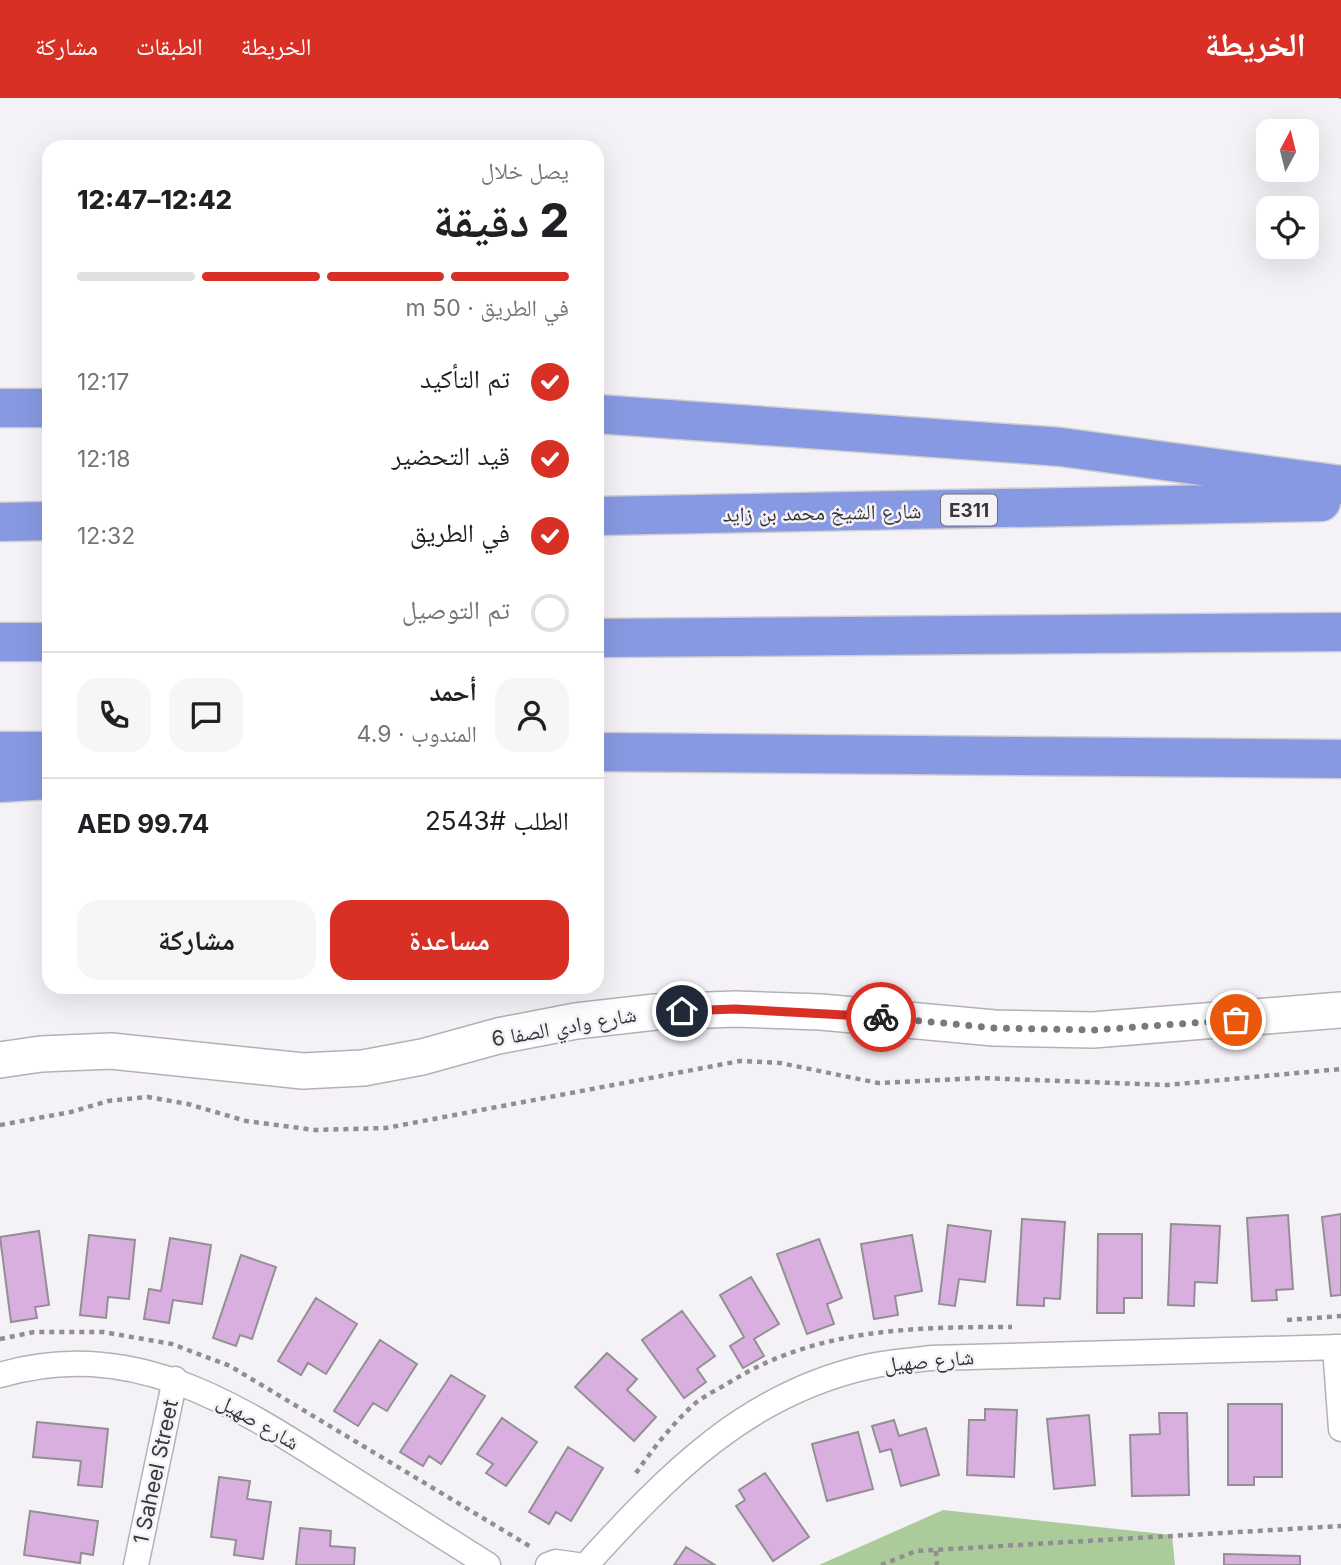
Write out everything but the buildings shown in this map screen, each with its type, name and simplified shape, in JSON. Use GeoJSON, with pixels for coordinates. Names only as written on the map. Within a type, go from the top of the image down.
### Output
{"type":"FeatureCollection","features":[{"type":"Feature","properties":{"kind":"highway"},"geometry":{"type":"LineString","coordinates":[[0,408],[42,408]]}},
{"type":"Feature","properties":{"kind":"highway"},"geometry":{"type":"LineString","coordinates":[[604,414],[1061,447],[1341,485]]}},
{"type":"Feature","properties":{"kind":"highway","name":"شارع الشيخ محمد بن زايد"},"geometry":{"type":"LineString","coordinates":[[604,516],[1341,501]]}},
{"type":"Feature","properties":{"kind":"highway"},"geometry":{"type":"LineString","coordinates":[[0,522],[42,521]]}},
{"type":"Feature","properties":{"kind":"highway"},"geometry":{"type":"LineString","coordinates":[[604,638],[1341,632]]}},
{"type":"Feature","properties":{"kind":"highway"},"geometry":{"type":"LineString","coordinates":[[0,642],[42,642]]}},
{"type":"Feature","properties":{"kind":"highway"},"geometry":{"type":"LineString","coordinates":[[0,751],[42,751]]}},
{"type":"Feature","properties":{"kind":"highway"},"geometry":{"type":"LineString","coordinates":[[604,752],[1341,759]]}},
{"type":"Feature","properties":{"kind":"highway"},"geometry":{"type":"LineString","coordinates":[[0,783],[42,780]]}},
{"type":"Feature","properties":{"kind":"street","name":"شارع وادي الصفا 6"},"geometry":{"type":"LineString","coordinates":[[0,1060],[41,1054],[111,1051],[303,1071],[363,1068],[576,1021],[735,1009],[821,1012],[994,1028],[1093,1030],[1341,1010]]}},
{"type":"Feature","properties":{"kind":"street"},"geometry":{"type":"LineString","coordinates":[[1338,1347],[1341,1429]]}},
{"type":"Feature","properties":{"kind":"street","name":"شارع صهيل"},"geometry":{"type":"LineString","coordinates":[[586,1565],[694,1454],[747,1416],[781,1397],[871,1366],[929,1358],[1338,1347]]}},
{"type":"Feature","properties":{"kind":"street","name":"شارع صهيل"},"geometry":{"type":"LineString","coordinates":[[0,1375],[24,1368],[76,1363],[128,1367],[175,1379],[220,1399],[281,1433],[488,1565]]}},
{"type":"Feature","properties":{"kind":"street","name":"1 Saheel Street"},"geometry":{"type":"LineString","coordinates":[[136,1565],[175,1379]]}},
{"type":"Feature","properties":{"kind":"street"},"geometry":{"type":"LineString","coordinates":[[541,1557],[577,1565]]}},
{"type":"Feature","properties":{"kind":"path"},"geometry":{"type":"LineString","coordinates":[[0,1125],[71,1112],[108,1101],[148,1097],[188,1104],[247,1121],[315,1130],[386,1128],[740,1061],[780,1063],[878,1083],[981,1078],[1167,1086],[1341,1069]]}},
{"type":"Feature","properties":{"kind":"path"},"geometry":{"type":"LineString","coordinates":[[1277,1321],[1341,1316]]}},
{"type":"Feature","properties":{"kind":"path"},"geometry":{"type":"LineString","coordinates":[[632,1479],[692,1406],[751,1368],[808,1345],[870,1332],[932,1327],[1016,1328]]}},
{"type":"Feature","properties":{"kind":"path"},"geometry":{"type":"LineString","coordinates":[[0,1339],[34,1332],[103,1332],[172,1344],[230,1366],[541,1557]]}},
{"type":"Feature","properties":{"kind":"path"},"geometry":{"type":"LineString","coordinates":[[881,1565],[916,1551],[1341,1526]]}},
{"type":"Feature","properties":{"kind":"path"},"geometry":{"type":"LineString","coordinates":[[936,1550],[937,1565]]}},
{"type":"Feature","properties":{"kind":"green space"},"geometry":{"type":"Polygon","coordinates":[[[943,1510],[1172,1535],[1175,1565],[819,1565],[943,1510]]]}},
{"type":"Feature","properties":{"kind":"way so far"},"geometry":{"type":"LineString","coordinates":[[881,1017],[994,1028],[1093,1030],[1236,1020]]}},
{"type":"Feature","properties":{"kind":"route"},"geometry":{"type":"LineString","coordinates":[[682,1011],[735,1009],[881,1017]]}}]}
